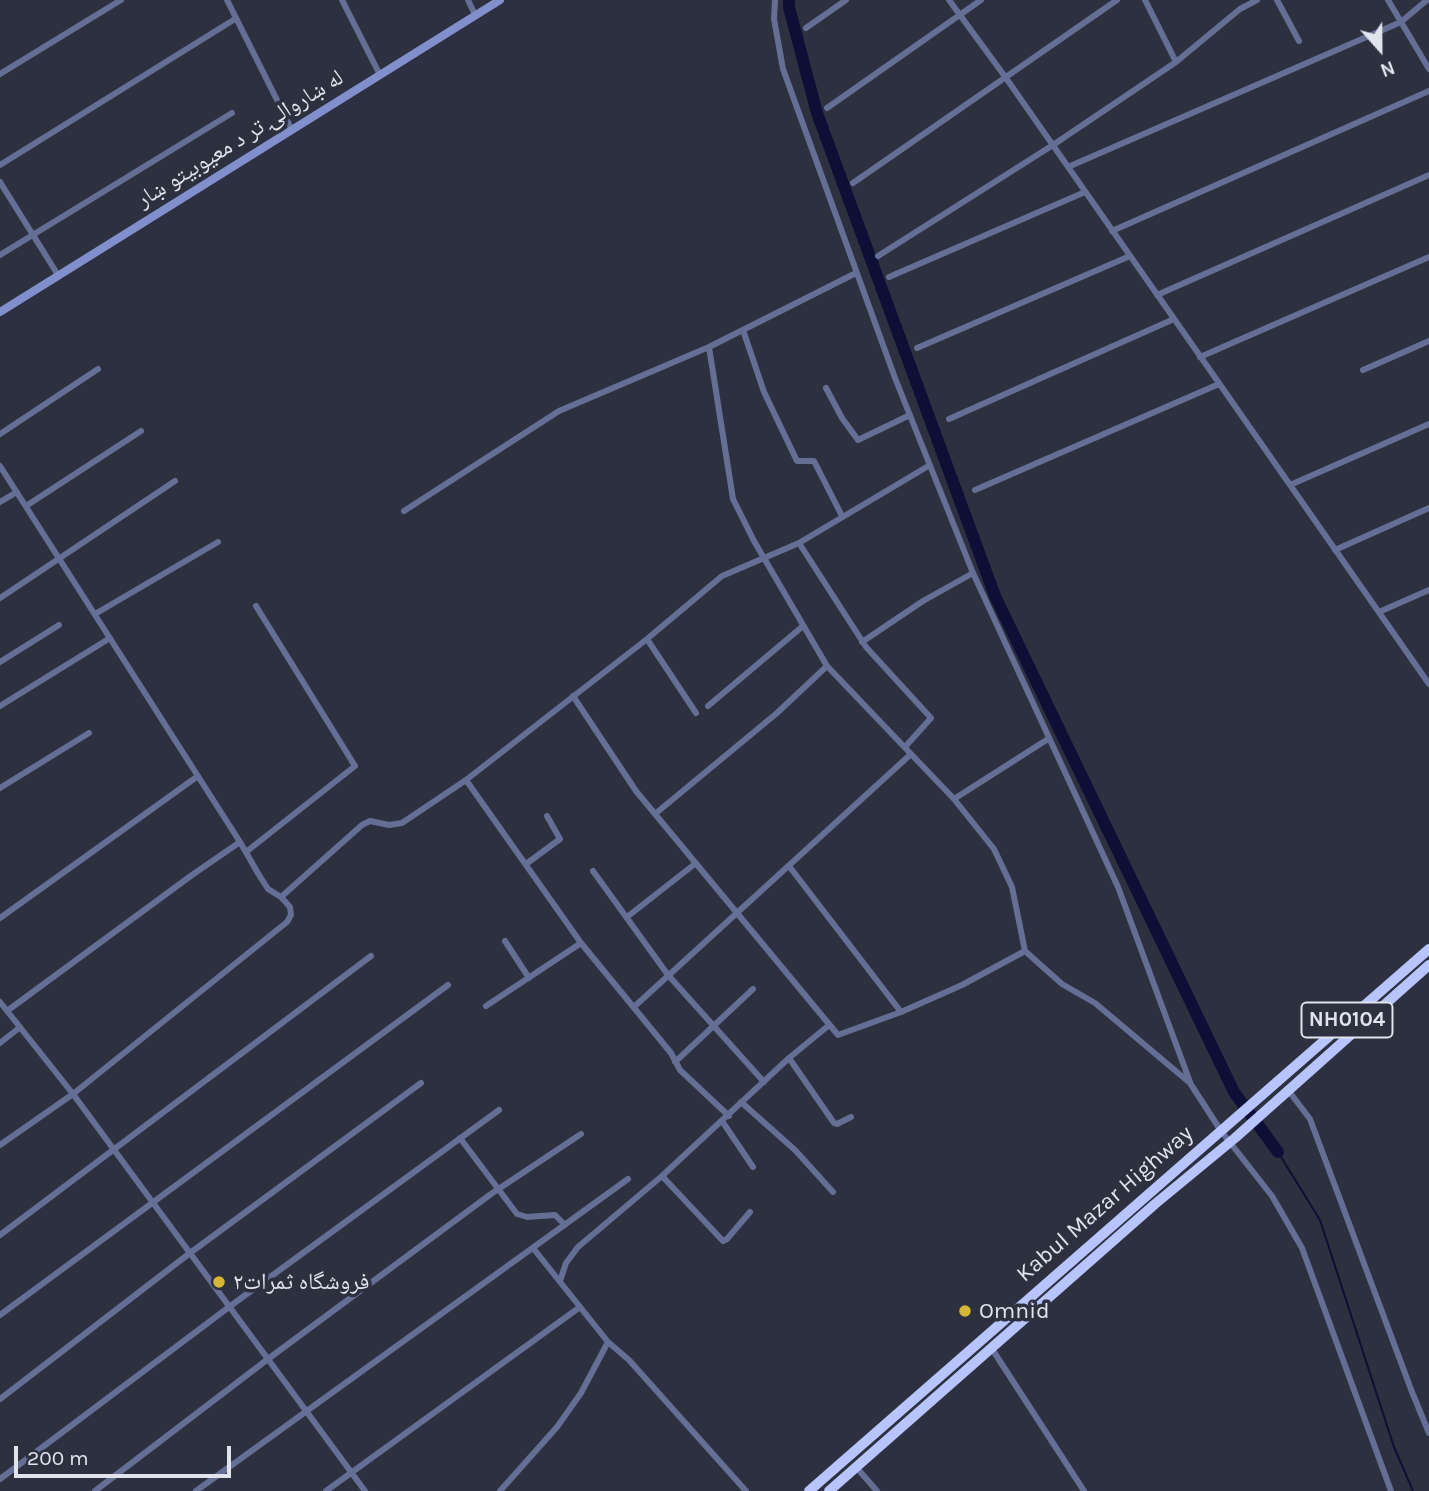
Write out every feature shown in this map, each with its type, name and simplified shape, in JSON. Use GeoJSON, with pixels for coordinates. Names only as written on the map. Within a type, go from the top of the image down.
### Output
{"type":"FeatureCollection","features":[{"type":"Feature","properties":{"kind":"highway","name":"Kabul Mazar Highway"},"geometry":{"type":"LineString","coordinates":[[809,1491],[1429,949]]}},
{"type":"Feature","properties":{"kind":"highway","name":"Kabul Mazar Highway"},"geometry":{"type":"LineString","coordinates":[[829,1491],[1155,1204],[1233,1140],[1429,965]]}},
{"type":"Feature","properties":{"kind":"street"},"geometry":{"type":"LineString","coordinates":[[0,74],[121,0]]}},
{"type":"Feature","properties":{"kind":"street"},"geometry":{"type":"LineString","coordinates":[[227,0],[292,130]]}},
{"type":"Feature","properties":{"kind":"street"},"geometry":{"type":"LineString","coordinates":[[342,0],[380,75]]}},
{"type":"Feature","properties":{"kind":"street"},"geometry":{"type":"LineString","coordinates":[[468,0],[475,15]]}},
{"type":"Feature","properties":{"kind":"street","name":"له ښاروالۍ تر د معیوبیتو ښار"},"geometry":{"type":"LineString","coordinates":[[0,312],[500,0]]}},
{"type":"Feature","properties":{"kind":"street"},"geometry":{"type":"LineString","coordinates":[[775,0],[774,19],[783,69],[909,415],[972,573],[1118,887],[1190,1083]]}},
{"type":"Feature","properties":{"kind":"street"},"geometry":{"type":"LineString","coordinates":[[806,28],[846,0]]}},
{"type":"Feature","properties":{"kind":"street"},"geometry":{"type":"LineString","coordinates":[[949,0],[1335,550],[1426,675],[1429,684]]}},
{"type":"Feature","properties":{"kind":"street"},"geometry":{"type":"LineString","coordinates":[[827,108],[981,0]]}},
{"type":"Feature","properties":{"kind":"street"},"geometry":{"type":"LineString","coordinates":[[853,183],[1117,0]]}},
{"type":"Feature","properties":{"kind":"street"},"geometry":{"type":"LineString","coordinates":[[1145,0],[1176,62]]}},
{"type":"Feature","properties":{"kind":"street"},"geometry":{"type":"LineString","coordinates":[[1237,0],[1240,9]]}},
{"type":"Feature","properties":{"kind":"street"},"geometry":{"type":"LineString","coordinates":[[878,256],[1176,62],[1240,9],[1257,0]]}},
{"type":"Feature","properties":{"kind":"street"},"geometry":{"type":"LineString","coordinates":[[1277,0],[1299,41]]}},
{"type":"Feature","properties":{"kind":"street"},"geometry":{"type":"LineString","coordinates":[[1388,0],[1429,69]]}},
{"type":"Feature","properties":{"kind":"street"},"geometry":{"type":"LineString","coordinates":[[1068,167],[1401,22],[1427,0]]}},
{"type":"Feature","properties":{"kind":"street"},"geometry":{"type":"LineString","coordinates":[[0,165],[235,19]]}},
{"type":"Feature","properties":{"kind":"street"},"geometry":{"type":"LineString","coordinates":[[1112,231],[1429,91]]}},
{"type":"Feature","properties":{"kind":"street"},"geometry":{"type":"LineString","coordinates":[[0,255],[232,113]]}},
{"type":"Feature","properties":{"kind":"street"},"geometry":{"type":"LineString","coordinates":[[1157,295],[1429,175]]}},
{"type":"Feature","properties":{"kind":"street"},"geometry":{"type":"LineString","coordinates":[[0,182],[58,275]]}},
{"type":"Feature","properties":{"kind":"street"},"geometry":{"type":"LineString","coordinates":[[889,277],[1085,192]]}},
{"type":"Feature","properties":{"kind":"street"},"geometry":{"type":"LineString","coordinates":[[917,348],[1130,256]]}},
{"type":"Feature","properties":{"kind":"street"},"geometry":{"type":"LineString","coordinates":[[1200,357],[1429,257]]}},
{"type":"Feature","properties":{"kind":"street"},"geometry":{"type":"LineString","coordinates":[[404,511],[559,411],[709,347],[856,273]]}},
{"type":"Feature","properties":{"kind":"street"},"geometry":{"type":"LineString","coordinates":[[949,419],[1174,319]]}},
{"type":"Feature","properties":{"kind":"street"},"geometry":{"type":"LineString","coordinates":[[743,330],[764,392],[797,461],[814,461],[842,516]]}},
{"type":"Feature","properties":{"kind":"street"},"geometry":{"type":"LineString","coordinates":[[1363,370],[1429,341]]}},
{"type":"Feature","properties":{"kind":"street"},"geometry":{"type":"LineString","coordinates":[[709,347],[733,499],[803,626],[827,666],[954,799],[994,849],[1012,887],[1025,951],[1062,984],[1095,1003],[1190,1083],[1272,1196],[1302,1248],[1391,1491]]}},
{"type":"Feature","properties":{"kind":"street"},"geometry":{"type":"LineString","coordinates":[[0,434],[98,369]]}},
{"type":"Feature","properties":{"kind":"street"},"geometry":{"type":"LineString","coordinates":[[975,490],[1219,384]]}},
{"type":"Feature","properties":{"kind":"street"},"geometry":{"type":"LineString","coordinates":[[827,388],[842,418],[858,440],[909,415]]}},
{"type":"Feature","properties":{"kind":"street"},"geometry":{"type":"LineString","coordinates":[[1290,485],[1429,424]]}},
{"type":"Feature","properties":{"kind":"street"},"geometry":{"type":"LineString","coordinates":[[26,506],[141,432]]}},
{"type":"Feature","properties":{"kind":"street"},"geometry":{"type":"LineString","coordinates":[[281,897],[362,825],[370,821],[388,825],[402,823],[466,780],[647,639],[722,576],[799,543],[930,465]]}},
{"type":"Feature","properties":{"kind":"street"},"geometry":{"type":"LineString","coordinates":[[0,466],[268,889],[290,907],[291,915],[287,922],[73,1094],[0,1145]]}},
{"type":"Feature","properties":{"kind":"street"},"geometry":{"type":"LineString","coordinates":[[0,598],[175,481]]}},
{"type":"Feature","properties":{"kind":"street"},"geometry":{"type":"LineString","coordinates":[[0,502],[17,492]]}},
{"type":"Feature","properties":{"kind":"street"},"geometry":{"type":"LineString","coordinates":[[1335,550],[1429,508]]}},
{"type":"Feature","properties":{"kind":"street"},"geometry":{"type":"LineString","coordinates":[[95,614],[218,542]]}},
{"type":"Feature","properties":{"kind":"street"},"geometry":{"type":"LineString","coordinates":[[799,543],[862,642],[931,718],[905,747]]}},
{"type":"Feature","properties":{"kind":"street"},"geometry":{"type":"LineString","coordinates":[[862,642],[923,601],[972,573]]}},
{"type":"Feature","properties":{"kind":"street"},"geometry":{"type":"LineString","coordinates":[[1379,612],[1429,590]]}},
{"type":"Feature","properties":{"kind":"street"},"geometry":{"type":"LineString","coordinates":[[246,852],[355,766],[256,606]]}},
{"type":"Feature","properties":{"kind":"street"},"geometry":{"type":"LineString","coordinates":[[0,662],[59,625]]}},
{"type":"Feature","properties":{"kind":"street"},"geometry":{"type":"LineString","coordinates":[[708,706],[803,626]]}},
{"type":"Feature","properties":{"kind":"street"},"geometry":{"type":"LineString","coordinates":[[0,706],[110,638]]}},
{"type":"Feature","properties":{"kind":"street"},"geometry":{"type":"LineString","coordinates":[[647,639],[696,713]]}},
{"type":"Feature","properties":{"kind":"street"},"geometry":{"type":"LineString","coordinates":[[655,814],[777,712],[827,666]]}},
{"type":"Feature","properties":{"kind":"street"},"geometry":{"type":"LineString","coordinates":[[573,696],[636,791],[828,1026],[839,1035],[962,985],[1025,951]]}},
{"type":"Feature","properties":{"kind":"street"},"geometry":{"type":"LineString","coordinates":[[0,788],[89,733]]}},
{"type":"Feature","properties":{"kind":"street"},"geometry":{"type":"LineString","coordinates":[[954,799],[1048,739]]}},
{"type":"Feature","properties":{"kind":"street"},"geometry":{"type":"LineString","coordinates":[[635,1006],[911,754]]}},
{"type":"Feature","properties":{"kind":"street"},"geometry":{"type":"LineString","coordinates":[[0,918],[198,776]]}},
{"type":"Feature","properties":{"kind":"street"},"geometry":{"type":"LineString","coordinates":[[466,780],[581,943],[635,1006],[671,1053],[680,1070],[729,1116]]}},
{"type":"Feature","properties":{"kind":"street"},"geometry":{"type":"LineString","coordinates":[[526,864],[560,839],[547,817]]}},
{"type":"Feature","properties":{"kind":"street"},"geometry":{"type":"LineString","coordinates":[[7,1011],[192,874],[240,842]]}},
{"type":"Feature","properties":{"kind":"street"},"geometry":{"type":"LineString","coordinates":[[626,917],[696,863]]}},
{"type":"Feature","properties":{"kind":"street"},"geometry":{"type":"LineString","coordinates":[[789,866],[901,1012]]}},
{"type":"Feature","properties":{"kind":"street"},"geometry":{"type":"LineString","coordinates":[[593,872],[668,975],[764,1082]]}},
{"type":"Feature","properties":{"kind":"street"},"geometry":{"type":"LineString","coordinates":[[505,941],[529,978]]}},
{"type":"Feature","properties":{"kind":"street"},"geometry":{"type":"LineString","coordinates":[[486,1006],[581,943]]}},
{"type":"Feature","properties":{"kind":"street"},"geometry":{"type":"LineString","coordinates":[[0,1235],[371,956]]}},
{"type":"Feature","properties":{"kind":"street"},"geometry":{"type":"LineString","coordinates":[[0,1315],[448,985]]}},
{"type":"Feature","properties":{"kind":"street"},"geometry":{"type":"LineString","coordinates":[[675,1062],[753,989]]}},
{"type":"Feature","properties":{"kind":"street"},"geometry":{"type":"LineString","coordinates":[[0,1002],[73,1094],[365,1491]]}},
{"type":"Feature","properties":{"kind":"street"},"geometry":{"type":"LineString","coordinates":[[560,1281],[566,1263],[578,1247],[662,1176],[789,1058],[828,1026]]}},
{"type":"Feature","properties":{"kind":"street"},"geometry":{"type":"LineString","coordinates":[[0,1043],[19,1028]]}},
{"type":"Feature","properties":{"kind":"street"},"geometry":{"type":"LineString","coordinates":[[789,1058],[834,1123],[851,1117]]}},
{"type":"Feature","properties":{"kind":"street"},"geometry":{"type":"LineString","coordinates":[[0,1399],[190,1253],[421,1083]]}},
{"type":"Feature","properties":{"kind":"street"},"geometry":{"type":"LineString","coordinates":[[1288,1090],[1310,1119],[1429,1433]]}},
{"type":"Feature","properties":{"kind":"street"},"geometry":{"type":"LineString","coordinates":[[741,1102],[795,1150],[833,1192]]}},
{"type":"Feature","properties":{"kind":"street"},"geometry":{"type":"LineString","coordinates":[[0,1479],[229,1307],[499,1110]]}},
{"type":"Feature","properties":{"kind":"street"},"geometry":{"type":"LineString","coordinates":[[722,1121],[753,1167]]}},
{"type":"Feature","properties":{"kind":"street"},"geometry":{"type":"LineString","coordinates":[[95,1491],[268,1359],[498,1190],[581,1134]]}},
{"type":"Feature","properties":{"kind":"street"},"geometry":{"type":"LineString","coordinates":[[460,1139],[521,1216],[555,1214],[565,1225]]}},
{"type":"Feature","properties":{"kind":"street"},"geometry":{"type":"LineString","coordinates":[[662,1176],[723,1241],[750,1212]]}},
{"type":"Feature","properties":{"kind":"street"},"geometry":{"type":"LineString","coordinates":[[196,1491],[628,1179]]}},
{"type":"Feature","properties":{"kind":"street"},"geometry":{"type":"LineString","coordinates":[[533,1248],[607,1342],[629,1360],[746,1491]]}},
{"type":"Feature","properties":{"kind":"street"},"geometry":{"type":"LineString","coordinates":[[326,1491],[580,1307]]}},
{"type":"Feature","properties":{"kind":"street"},"geometry":{"type":"LineString","coordinates":[[500,1491],[557,1427],[581,1393],[607,1342]]}},
{"type":"Feature","properties":{"kind":"street"},"geometry":{"type":"LineString","coordinates":[[992,1349],[1084,1491]]}},
{"type":"Feature","properties":{"kind":"street"},"geometry":{"type":"LineString","coordinates":[[856,1468],[877,1491]]}},
{"type":"Feature","properties":{"kind":"waterway"},"geometry":{"type":"LineString","coordinates":[[789,0],[817,113],[995,596],[1234,1092],[1278,1152]]}},
{"type":"Feature","properties":{"kind":"waterway"},"geometry":{"type":"LineString","coordinates":[[1278,1152],[1320,1220],[1394,1447],[1413,1491]]}},
{"type":"Feature","properties":{"kind":"place","name":"فروشگاه ثمرات٢"},"geometry":{"type":"Point","coordinates":[219,1282]}},
{"type":"Feature","properties":{"kind":"place","name":"Omnid"},"geometry":{"type":"Point","coordinates":[965,1311]}}]}
